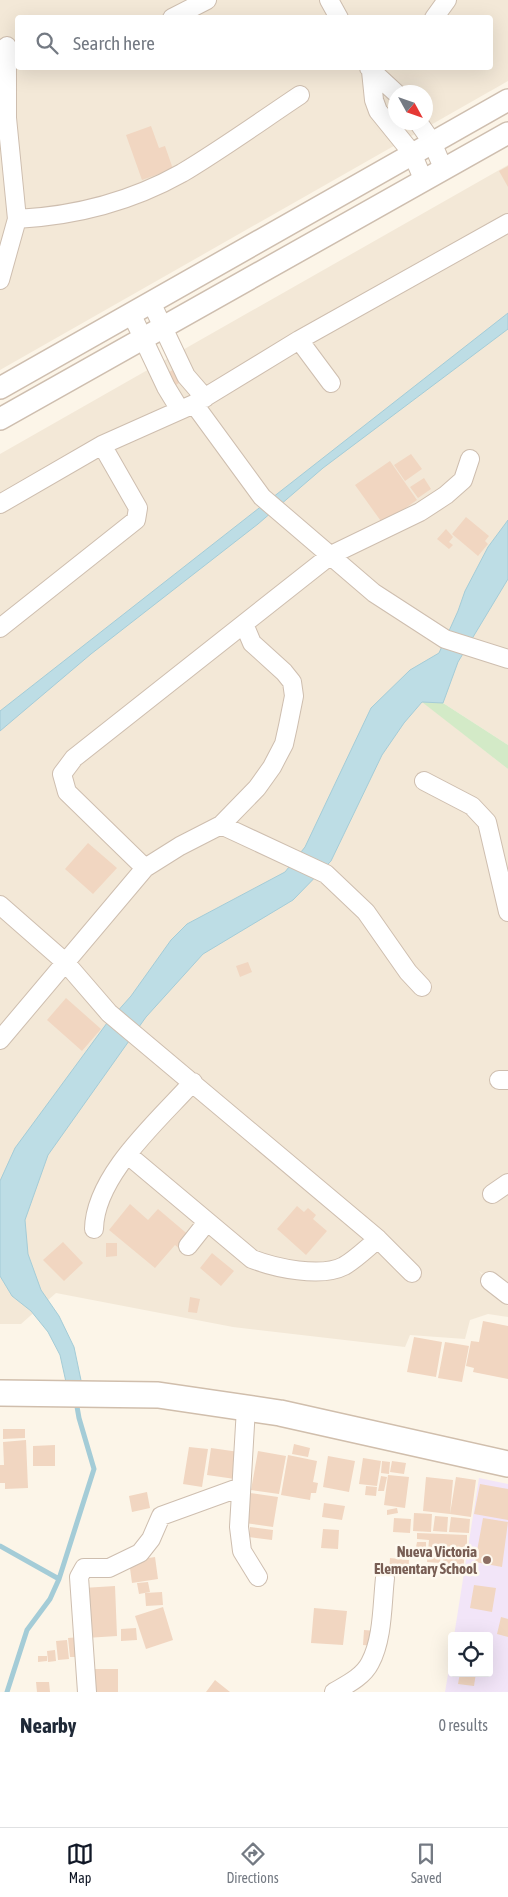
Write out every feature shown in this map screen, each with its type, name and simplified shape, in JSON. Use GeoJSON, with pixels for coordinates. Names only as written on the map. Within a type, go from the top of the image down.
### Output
{"type":"FeatureCollection","features":[{"type":"Feature","properties":{"kind":"main road"},"geometry":{"type":"LineString","coordinates":[[0,1393],[158,1395],[280,1413],[508,1464]]}},
{"type":"Feature","properties":{"kind":"street"},"geometry":{"type":"LineString","coordinates":[[178,15],[207,0]]}},
{"type":"Feature","properties":{"kind":"street"},"geometry":{"type":"LineString","coordinates":[[329,0],[338,15]]}},
{"type":"Feature","properties":{"kind":"street"},"geometry":{"type":"LineString","coordinates":[[436,15],[447,0]]}},
{"type":"Feature","properties":{"kind":"street"},"geometry":{"type":"LineString","coordinates":[[0,280],[17,219],[7,118],[8,45]]}},
{"type":"Feature","properties":{"kind":"street"},"geometry":{"type":"LineString","coordinates":[[370,70],[374,100],[378,111],[412,153],[423,179]]}},
{"type":"Feature","properties":{"kind":"street"},"geometry":{"type":"LineString","coordinates":[[371,70],[388,86]]}},
{"type":"Feature","properties":{"kind":"street"},"geometry":{"type":"LineString","coordinates":[[17,219],[69,214],[144,191],[181,173],[300,95]]}},
{"type":"Feature","properties":{"kind":"street"},"geometry":{"type":"LineString","coordinates":[[0,388],[508,100]]}},
{"type":"Feature","properties":{"kind":"street"},"geometry":{"type":"LineString","coordinates":[[424,130],[432,142],[443,168]]}},
{"type":"Feature","properties":{"kind":"street"},"geometry":{"type":"LineString","coordinates":[[0,419],[508,132]]}},
{"type":"Feature","properties":{"kind":"street"},"geometry":{"type":"LineString","coordinates":[[0,504],[102,445],[193,404],[299,340],[508,223]]}},
{"type":"Feature","properties":{"kind":"street"},"geometry":{"type":"LineString","coordinates":[[152,302],[186,376],[193,404]]}},
{"type":"Feature","properties":{"kind":"street"},"geometry":{"type":"LineString","coordinates":[[131,313],[166,387],[193,404],[262,497],[282,516],[331,555],[374,593],[445,639],[508,659]]}},
{"type":"Feature","properties":{"kind":"street"},"geometry":{"type":"LineString","coordinates":[[299,340],[331,383]]}},
{"type":"Feature","properties":{"kind":"street"},"geometry":{"type":"LineString","coordinates":[[0,628],[136,520],[138,508],[102,445]]}},
{"type":"Feature","properties":{"kind":"street"},"geometry":{"type":"LineString","coordinates":[[145,868],[67,792],[62,774],[74,758],[331,555],[420,512],[446,495],[463,480],[470,459]]}},
{"type":"Feature","properties":{"kind":"street"},"geometry":{"type":"LineString","coordinates":[[0,1040],[145,868],[180,846],[221,825],[257,788],[272,767],[284,744],[294,696],[292,682],[284,672],[252,643],[244,624]]}},
{"type":"Feature","properties":{"kind":"street"},"geometry":{"type":"LineString","coordinates":[[424,781],[472,806],[487,822],[508,912]]}},
{"type":"Feature","properties":{"kind":"street"},"geometry":{"type":"LineString","coordinates":[[221,825],[326,874],[366,912],[408,972],[422,987]]}},
{"type":"Feature","properties":{"kind":"street"},"geometry":{"type":"LineString","coordinates":[[0,905],[65,962],[109,1013],[378,1239],[412,1273]]}},
{"type":"Feature","properties":{"kind":"street"},"geometry":{"type":"LineString","coordinates":[[94,1229],[94,1216],[106,1186],[128,1155],[193,1082]]}},
{"type":"Feature","properties":{"kind":"street"},"geometry":{"type":"LineString","coordinates":[[128,1155],[252,1259],[288,1270],[321,1270],[343,1266],[378,1239]]}},
{"type":"Feature","properties":{"kind":"street"},"geometry":{"type":"LineString","coordinates":[[492,1194],[508,1183]]}},
{"type":"Feature","properties":{"kind":"street"},"geometry":{"type":"LineString","coordinates":[[188,1246],[208,1222]]}},
{"type":"Feature","properties":{"kind":"street"},"geometry":{"type":"LineString","coordinates":[[490,1281],[508,1295]]}},
{"type":"Feature","properties":{"kind":"street"},"geometry":{"type":"LineString","coordinates":[[246,1408],[239,1527],[242,1551],[258,1577]]}},
{"type":"Feature","properties":{"kind":"street"},"geometry":{"type":"LineString","coordinates":[[87,1692],[79,1577],[81,1571],[84,1568],[109,1568],[129,1560],[140,1554],[151,1539],[161,1516],[241,1487]]}},
{"type":"Feature","properties":{"kind":"street"},"geometry":{"type":"LineString","coordinates":[[334,1692],[360,1675],[370,1664],[377,1641],[385,1578]]}},
{"type":"Feature","properties":{"kind":"shaded area"},"geometry":{"type":"Polygon","coordinates":[[[0,0],[508,0],[508,81],[433,124],[433,85],[388,85],[388,130],[422,130],[0,370],[0,0]]]}},
{"type":"Feature","properties":{"kind":"shaded area"},"geometry":{"type":"Polygon","coordinates":[[[508,165],[508,745],[443,703],[423,702],[508,769],[508,1293],[479,1271],[508,1306],[508,1317],[488,1314],[470,1320],[465,1339],[410,1335],[405,1347],[233,1327],[56,1293],[21,1324],[0,1324],[0,454],[508,165]]]}},
{"type":"Feature","properties":{"kind":"shaded area","name":"Nueva Victoria Elementary School"},"geometry":{"type":"Polygon","coordinates":[[[479,1478],[508,1484],[508,1692],[445,1692],[448,1674],[448,1677],[493,1677],[493,1632],[455,1632],[479,1478]]]}},
{"type":"Feature","properties":{"kind":"green space"},"geometry":{"type":"Polygon","coordinates":[[[422,702],[443,703],[508,745],[508,769],[422,702]]]}},
{"type":"Feature","properties":{"kind":"water"},"geometry":{"type":"Polygon","coordinates":[[[508,313],[508,329],[323,468],[258,524],[91,654],[0,731],[0,711],[508,313]]]}},
{"type":"Feature","properties":{"kind":"water"},"geometry":{"type":"Polygon","coordinates":[[[508,520],[508,579],[458,662],[443,703],[422,702],[404,723],[382,755],[331,861],[293,900],[203,954],[146,1017],[48,1155],[25,1220],[28,1254],[41,1290],[59,1316],[74,1347],[82,1385],[66,1382],[60,1355],[48,1332],[31,1311],[12,1296],[0,1276],[0,1181],[15,1148],[107,1023],[131,996],[171,940],[187,924],[285,872],[305,847],[371,708],[410,670],[439,653],[465,591],[488,547],[508,520]]]}},
{"type":"Feature","properties":{"kind":"building"},"geometry":{"type":"Polygon","coordinates":[[[151,126],[159,148],[165,146],[173,169],[142,180],[126,135],[151,126]]]}},
{"type":"Feature","properties":{"kind":"building"},"geometry":{"type":"Polygon","coordinates":[[[508,166],[508,187],[499,171],[508,166]]]}},
{"type":"Feature","properties":{"kind":"building"},"geometry":{"type":"Polygon","coordinates":[[[174,369],[182,381],[173,387],[165,375],[174,369]]]}},
{"type":"Feature","properties":{"kind":"building"},"geometry":{"type":"Polygon","coordinates":[[[411,454],[422,469],[405,481],[394,465],[411,454]]]}},
{"type":"Feature","properties":{"kind":"building"},"geometry":{"type":"Polygon","coordinates":[[[390,461],[417,500],[383,524],[355,485],[390,461]]]}},
{"type":"Feature","properties":{"kind":"building"},"geometry":{"type":"Polygon","coordinates":[[[424,478],[431,489],[418,498],[410,487],[424,478]]]}},
{"type":"Feature","properties":{"kind":"building"},"geometry":{"type":"Polygon","coordinates":[[[466,517],[489,536],[485,541],[488,544],[478,556],[452,534],[466,517]]]}},
{"type":"Feature","properties":{"kind":"building"},"geometry":{"type":"Polygon","coordinates":[[[446,529],[453,537],[449,542],[453,545],[449,549],[437,539],[446,529]]]}},
{"type":"Feature","properties":{"kind":"building"},"geometry":{"type":"Polygon","coordinates":[[[88,843],[117,868],[93,894],[65,869],[88,843]]]}},
{"type":"Feature","properties":{"kind":"building"},"geometry":{"type":"Polygon","coordinates":[[[248,962],[252,972],[240,977],[236,966],[248,962]]]}},
{"type":"Feature","properties":{"kind":"building"},"geometry":{"type":"Polygon","coordinates":[[[66,998],[101,1029],[82,1051],[47,1020],[66,998]]]}},
{"type":"Feature","properties":{"kind":"building"},"geometry":{"type":"Polygon","coordinates":[[[130,1204],[148,1220],[158,1209],[191,1237],[181,1250],[175,1245],[155,1268],[109,1230],[130,1204]]]}},
{"type":"Feature","properties":{"kind":"building"},"geometry":{"type":"Polygon","coordinates":[[[297,1206],[304,1212],[308,1208],[316,1215],[313,1219],[327,1231],[306,1255],[277,1229],[297,1206]]]}},
{"type":"Feature","properties":{"kind":"building"},"geometry":{"type":"Polygon","coordinates":[[[63,1242],[83,1263],[64,1281],[43,1260],[63,1242]]]}},
{"type":"Feature","properties":{"kind":"building"},"geometry":{"type":"Polygon","coordinates":[[[106,1243],[117,1243],[117,1256],[106,1257],[106,1243]]]}},
{"type":"Feature","properties":{"kind":"building"},"geometry":{"type":"Polygon","coordinates":[[[212,1253],[234,1271],[221,1286],[200,1268],[212,1253]]]}},
{"type":"Feature","properties":{"kind":"building"},"geometry":{"type":"Polygon","coordinates":[[[190,1297],[200,1299],[197,1313],[188,1312],[190,1297]]]}},
{"type":"Feature","properties":{"kind":"building"},"geometry":{"type":"Polygon","coordinates":[[[483,1321],[508,1326],[508,1379],[473,1372],[474,1368],[466,1366],[471,1341],[479,1342],[483,1321]]]}},
{"type":"Feature","properties":{"kind":"building"},"geometry":{"type":"Polygon","coordinates":[[[414,1337],[442,1342],[436,1377],[407,1372],[414,1337]]]}},
{"type":"Feature","properties":{"kind":"building"},"geometry":{"type":"Polygon","coordinates":[[[445,1342],[469,1346],[462,1382],[438,1378],[445,1342]]]}},
{"type":"Feature","properties":{"kind":"building"},"geometry":{"type":"Polygon","coordinates":[[[3,1429],[25,1429],[25,1438],[3,1439],[3,1429]]]}},
{"type":"Feature","properties":{"kind":"building"},"geometry":{"type":"Polygon","coordinates":[[[26,1440],[28,1488],[5,1489],[5,1483],[0,1483],[0,1465],[4,1465],[3,1442],[26,1440]]]}},
{"type":"Feature","properties":{"kind":"building"},"geometry":{"type":"Polygon","coordinates":[[[294,1444],[310,1448],[308,1457],[292,1454],[294,1444]]]}},
{"type":"Feature","properties":{"kind":"building"},"geometry":{"type":"Polygon","coordinates":[[[55,1445],[55,1466],[33,1466],[33,1446],[55,1445]]]}},
{"type":"Feature","properties":{"kind":"building"},"geometry":{"type":"Polygon","coordinates":[[[189,1447],[208,1449],[202,1487],[183,1484],[189,1447]]]}},
{"type":"Feature","properties":{"kind":"building"},"geometry":{"type":"Polygon","coordinates":[[[211,1448],[239,1452],[235,1479],[207,1475],[211,1448]]]}},
{"type":"Feature","properties":{"kind":"building"},"geometry":{"type":"Polygon","coordinates":[[[258,1451],[286,1456],[279,1494],[251,1490],[258,1451]]]}},
{"type":"Feature","properties":{"kind":"building"},"geometry":{"type":"Polygon","coordinates":[[[288,1455],[317,1461],[313,1482],[318,1483],[316,1493],[311,1493],[310,1500],[281,1495],[288,1455]]]}},
{"type":"Feature","properties":{"kind":"building"},"geometry":{"type":"Polygon","coordinates":[[[328,1456],[355,1461],[349,1492],[323,1487],[328,1456]]]}},
{"type":"Feature","properties":{"kind":"building"},"geometry":{"type":"Polygon","coordinates":[[[363,1458],[381,1461],[377,1486],[359,1484],[363,1458]]]}},
{"type":"Feature","properties":{"kind":"building"},"geometry":{"type":"Polygon","coordinates":[[[382,1461],[390,1462],[389,1474],[381,1473],[382,1461]]]}},
{"type":"Feature","properties":{"kind":"building"},"geometry":{"type":"Polygon","coordinates":[[[392,1461],[406,1463],[404,1474],[390,1472],[392,1461]]]}},
{"type":"Feature","properties":{"kind":"building"},"geometry":{"type":"Polygon","coordinates":[[[388,1475],[409,1477],[405,1508],[384,1505],[388,1475]]]}},
{"type":"Feature","properties":{"kind":"building"},"geometry":{"type":"Polygon","coordinates":[[[381,1476],[387,1477],[384,1491],[378,1491],[381,1476]]]}},
{"type":"Feature","properties":{"kind":"building"},"geometry":{"type":"Polygon","coordinates":[[[426,1477],[453,1480],[450,1514],[423,1511],[426,1477]]]}},
{"type":"Feature","properties":{"kind":"building"},"geometry":{"type":"Polygon","coordinates":[[[456,1477],[476,1480],[471,1517],[450,1514],[456,1477]]]}},
{"type":"Feature","properties":{"kind":"building"},"geometry":{"type":"Polygon","coordinates":[[[480,1484],[508,1489],[508,1520],[474,1514],[480,1484]]]}},
{"type":"Feature","properties":{"kind":"building"},"geometry":{"type":"Polygon","coordinates":[[[366,1486],[377,1487],[376,1496],[365,1495],[366,1486]]]}},
{"type":"Feature","properties":{"kind":"building"},"geometry":{"type":"Polygon","coordinates":[[[147,1492],[150,1508],[132,1512],[129,1496],[147,1492]]]}},
{"type":"Feature","properties":{"kind":"building"},"geometry":{"type":"Polygon","coordinates":[[[250,1493],[278,1497],[273,1527],[245,1523],[250,1493]]]}},
{"type":"Feature","properties":{"kind":"building"},"geometry":{"type":"Polygon","coordinates":[[[324,1503],[345,1506],[342,1520],[322,1517],[324,1503]]]}},
{"type":"Feature","properties":{"kind":"building"},"geometry":{"type":"Polygon","coordinates":[[[397,1508],[398,1513],[387,1515],[387,1510],[397,1508]]]}},
{"type":"Feature","properties":{"kind":"building"},"geometry":{"type":"Polygon","coordinates":[[[414,1513],[432,1514],[431,1532],[413,1531],[414,1513]]]}},
{"type":"Feature","properties":{"kind":"building"},"geometry":{"type":"Polygon","coordinates":[[[435,1516],[448,1517],[447,1532],[433,1531],[435,1516]]]}},
{"type":"Feature","properties":{"kind":"building"},"geometry":{"type":"Polygon","coordinates":[[[451,1517],[470,1519],[469,1533],[449,1532],[451,1517]]]}},
{"type":"Feature","properties":{"kind":"building"},"geometry":{"type":"Polygon","coordinates":[[[394,1518],[411,1519],[410,1533],[393,1532],[394,1518]]]}},
{"type":"Feature","properties":{"kind":"building"},"geometry":{"type":"Polygon","coordinates":[[[483,1518],[508,1522],[502,1567],[475,1562],[483,1518]]]}},
{"type":"Feature","properties":{"kind":"building"},"geometry":{"type":"Polygon","coordinates":[[[250,1527],[273,1530],[272,1540],[249,1537],[250,1527]]]}},
{"type":"Feature","properties":{"kind":"building"},"geometry":{"type":"Polygon","coordinates":[[[323,1529],[339,1530],[338,1549],[321,1548],[323,1529]]]}},
{"type":"Feature","properties":{"kind":"building"},"geometry":{"type":"Polygon","coordinates":[[[417,1533],[467,1535],[467,1548],[441,1547],[440,1563],[427,1562],[429,1540],[417,1539],[417,1533]]]}},
{"type":"Feature","properties":{"kind":"building"},"geometry":{"type":"Polygon","coordinates":[[[417,1542],[426,1542],[426,1548],[416,1547],[417,1542]]]}},
{"type":"Feature","properties":{"kind":"building"},"geometry":{"type":"Polygon","coordinates":[[[444,1548],[465,1550],[463,1572],[442,1570],[444,1548]]]}},
{"type":"Feature","properties":{"kind":"building"},"geometry":{"type":"Polygon","coordinates":[[[155,1557],[158,1579],[132,1583],[129,1561],[155,1557]]]}},
{"type":"Feature","properties":{"kind":"building"},"geometry":{"type":"Polygon","coordinates":[[[390,1558],[409,1560],[408,1574],[389,1572],[390,1558]]]}},
{"type":"Feature","properties":{"kind":"building"},"geometry":{"type":"Polygon","coordinates":[[[148,1582],[150,1592],[139,1594],[137,1583],[148,1582]]]}},
{"type":"Feature","properties":{"kind":"building"},"geometry":{"type":"Polygon","coordinates":[[[474,1585],[496,1588],[492,1612],[470,1608],[474,1585]]]}},
{"type":"Feature","properties":{"kind":"building"},"geometry":{"type":"Polygon","coordinates":[[[115,1586],[117,1636],[86,1638],[83,1588],[115,1586]]]}},
{"type":"Feature","properties":{"kind":"building"},"geometry":{"type":"Polygon","coordinates":[[[162,1592],[163,1605],[146,1606],[145,1593],[162,1592]]]}},
{"type":"Feature","properties":{"kind":"building"},"geometry":{"type":"Polygon","coordinates":[[[163,1607],[173,1640],[146,1649],[135,1616],[163,1607]]]}},
{"type":"Feature","properties":{"kind":"building"},"geometry":{"type":"Polygon","coordinates":[[[314,1608],[347,1611],[343,1645],[311,1643],[314,1608]]]}},
{"type":"Feature","properties":{"kind":"building"},"geometry":{"type":"Polygon","coordinates":[[[501,1617],[508,1619],[508,1637],[497,1634],[501,1617]]]}},
{"type":"Feature","properties":{"kind":"building"},"geometry":{"type":"Polygon","coordinates":[[[136,1628],[137,1640],[121,1641],[121,1629],[136,1628]]]}},
{"type":"Feature","properties":{"kind":"building"},"geometry":{"type":"Polygon","coordinates":[[[364,1630],[376,1631],[374,1646],[363,1645],[364,1630]]]}},
{"type":"Feature","properties":{"kind":"building"},"geometry":{"type":"Polygon","coordinates":[[[80,1637],[81,1657],[70,1657],[68,1638],[80,1637]]]}},
{"type":"Feature","properties":{"kind":"building"},"geometry":{"type":"Polygon","coordinates":[[[67,1640],[69,1659],[58,1660],[56,1641],[67,1640]]]}},
{"type":"Feature","properties":{"kind":"building"},"geometry":{"type":"Polygon","coordinates":[[[55,1650],[56,1661],[48,1662],[47,1651],[55,1650]]]}},
{"type":"Feature","properties":{"kind":"building"},"geometry":{"type":"Polygon","coordinates":[[[38,1656],[47,1656],[47,1661],[38,1662],[38,1656]]]}},
{"type":"Feature","properties":{"kind":"building"},"geometry":{"type":"Polygon","coordinates":[[[89,1669],[118,1669],[118,1692],[89,1692],[89,1669]]]}},
{"type":"Feature","properties":{"kind":"building"},"geometry":{"type":"Polygon","coordinates":[[[459,1677],[475,1677],[474,1686],[458,1684],[459,1677]]]}},
{"type":"Feature","properties":{"kind":"building"},"geometry":{"type":"Polygon","coordinates":[[[215,1680],[230,1692],[206,1692],[215,1680]]]}},
{"type":"Feature","properties":{"kind":"building"},"geometry":{"type":"Polygon","coordinates":[[[36,1682],[49,1682],[50,1692],[37,1692],[36,1682]]]}},
{"type":"Feature","properties":{"kind":"waterway"},"geometry":{"type":"LineString","coordinates":[[7,1692],[27,1630],[50,1599],[59,1579],[94,1469],[76,1401]]}},
{"type":"Feature","properties":{"kind":"waterway"},"geometry":{"type":"LineString","coordinates":[[0,1546],[59,1579]]}},
{"type":"Feature","properties":{"kind":"place","name":"Nueva Victoria Elementary School"},"geometry":{"type":"Point","coordinates":[487,1560]}}]}
